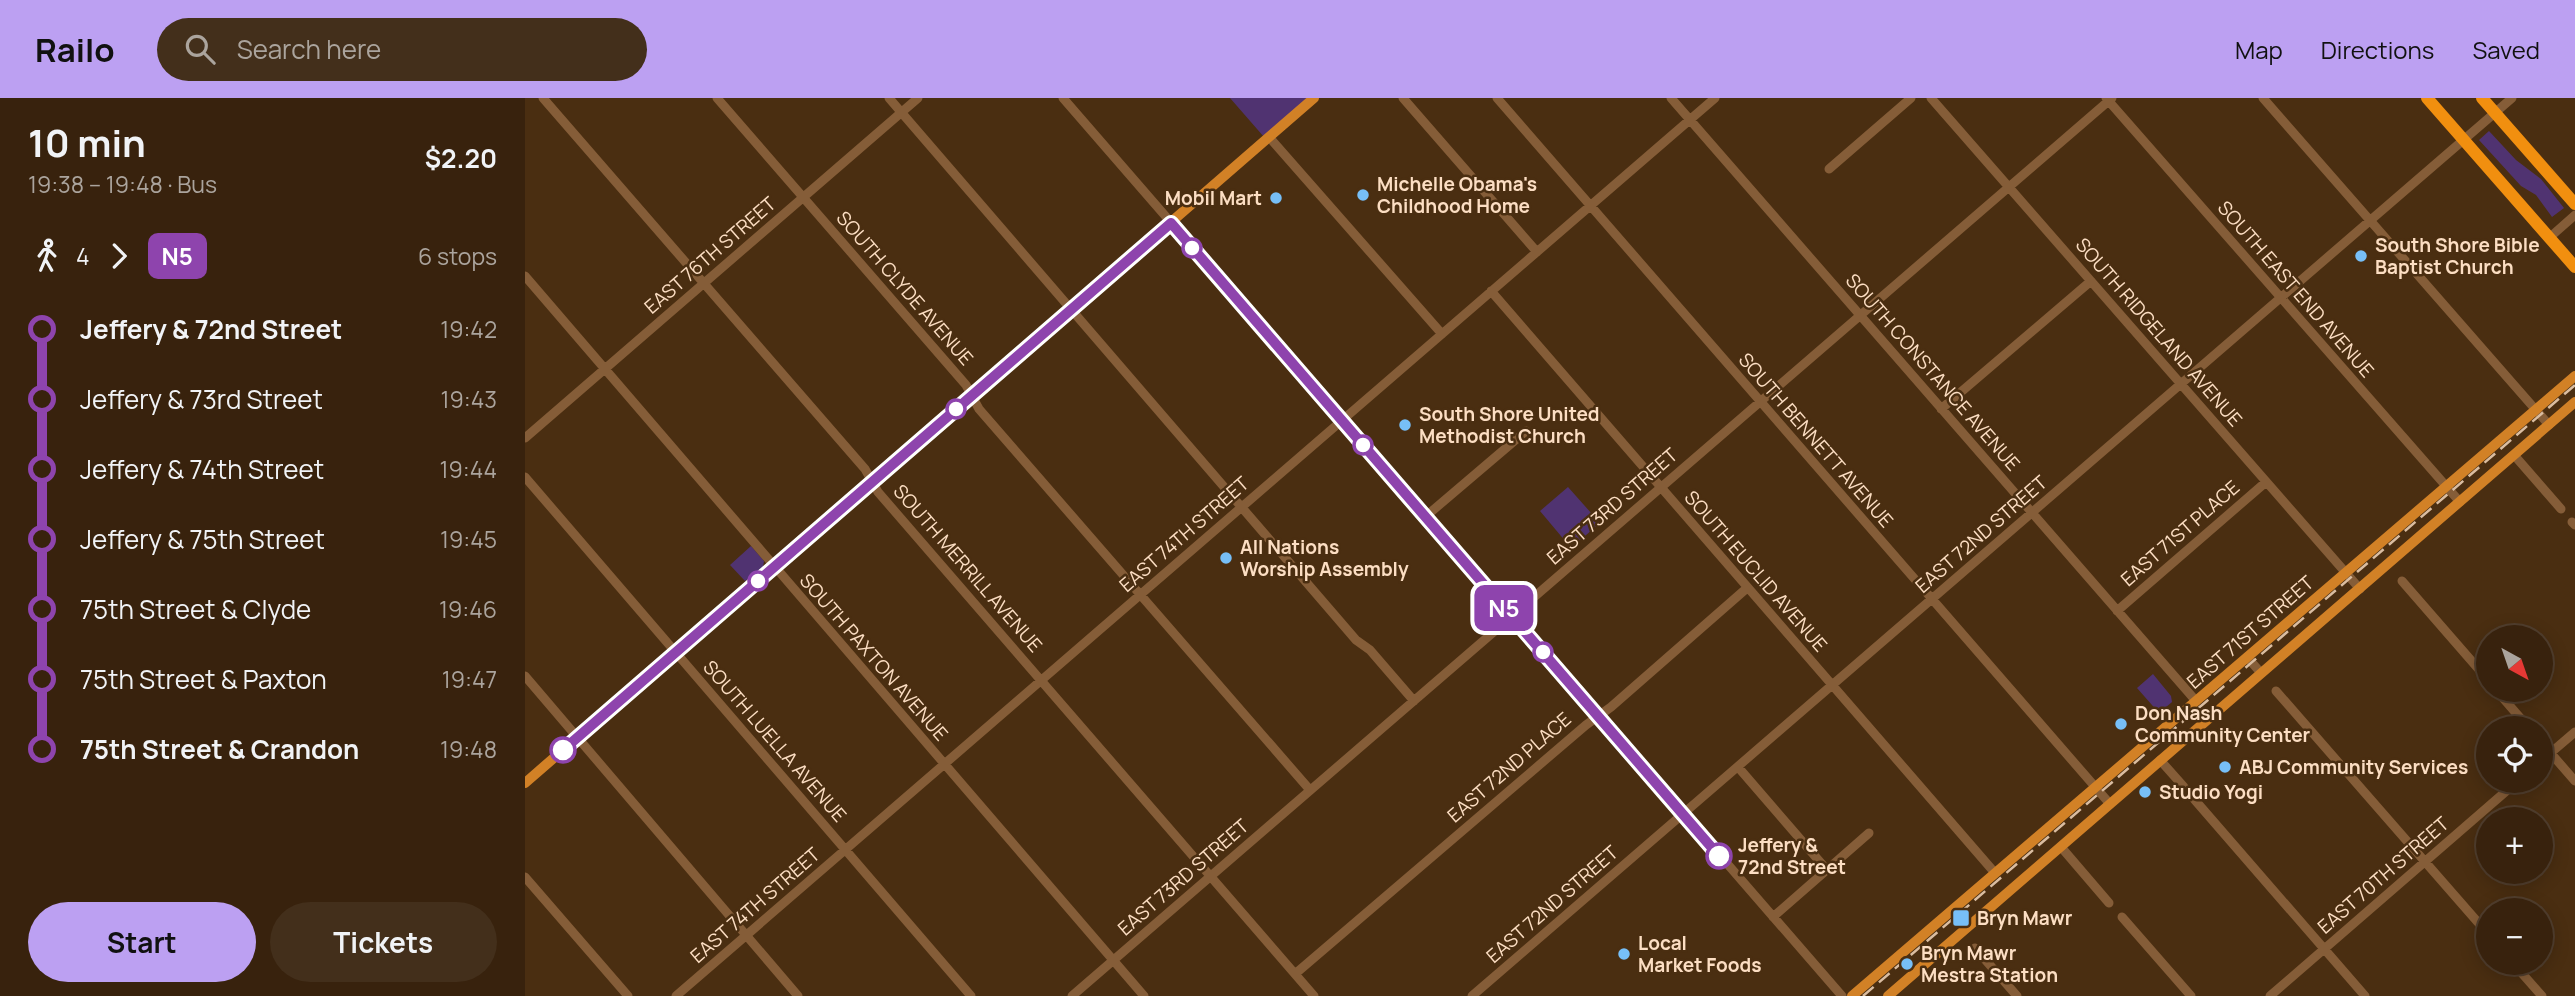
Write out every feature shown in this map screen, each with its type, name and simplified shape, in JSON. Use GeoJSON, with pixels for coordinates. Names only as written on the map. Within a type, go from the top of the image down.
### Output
{"type":"FeatureCollection","features":[{"type":"Feature","properties":{"kind":"highway"},"geometry":{"type":"LineString","coordinates":[[2427,98],[2575,267]]}},
{"type":"Feature","properties":{"kind":"highway"},"geometry":{"type":"LineString","coordinates":[[2482,98],[2575,204]]}},
{"type":"Feature","properties":{"kind":"main road"},"geometry":{"type":"LineString","coordinates":[[525,783],[1314,98]]}},
{"type":"Feature","properties":{"kind":"main road","name":"EAST 71ST STREET"},"geometry":{"type":"LineString","coordinates":[[1852,996],[2575,376]]}},
{"type":"Feature","properties":{"kind":"main road","name":"EAST 71ST STREET"},"geometry":{"type":"LineString","coordinates":[[1888,996],[2575,402]]}},
{"type":"Feature","properties":{"kind":"street","name":"SOUTH MERRILL AVENUE"},"geometry":{"type":"LineString","coordinates":[[543,98],[865,469],[878,492],[1314,996]]}},
{"type":"Feature","properties":{"kind":"street","name":"SOUTH CLYDE AVENUE"},"geometry":{"type":"LineString","coordinates":[[717,98],[966,385],[979,409],[1310,790]]}},
{"type":"Feature","properties":{"kind":"street"},"geometry":{"type":"LineString","coordinates":[[889,98],[1241,508],[1356,640],[1370,650],[1414,701]]}},
{"type":"Feature","properties":{"kind":"street","name":"EAST 76TH STREET"},"geometry":{"type":"LineString","coordinates":[[525,438],[918,98]]}},
{"type":"Feature","properties":{"kind":"street"},"geometry":{"type":"LineString","coordinates":[[1063,98],[1842,996]]}},
{"type":"Feature","properties":{"kind":"street"},"geometry":{"type":"LineString","coordinates":[[1403,98],[1537,252]]}},
{"type":"Feature","properties":{"kind":"street","name":"SOUTH BENNETT AVENUE"},"geometry":{"type":"LineString","coordinates":[[1497,98],[2110,804]]}},
{"type":"Feature","properties":{"kind":"street","name":"SOUTH CONSTANCE AVENUE"},"geometry":{"type":"LineString","coordinates":[[1671,98],[2196,702]]}},
{"type":"Feature","properties":{"kind":"street","name":"EAST 74TH STREET"},"geometry":{"type":"LineString","coordinates":[[676,996],[1715,98]]}},
{"type":"Feature","properties":{"kind":"street"},"geometry":{"type":"LineString","coordinates":[[1829,169],[1911,98]]}},
{"type":"Feature","properties":{"kind":"street","name":"SOUTH RIDGELAND AVENUE"},"geometry":{"type":"LineString","coordinates":[[1931,98],[2360,589]]}},
{"type":"Feature","properties":{"kind":"street"},"geometry":{"type":"LineString","coordinates":[[2263,98],[2549,425]]}},
{"type":"Feature","properties":{"kind":"street","name":"EAST 72ND STREET"},"geometry":{"type":"LineString","coordinates":[[1472,996],[2512,98]]}},
{"type":"Feature","properties":{"kind":"street","name":"EAST 73RD STREET"},"geometry":{"type":"LineString","coordinates":[[1072,996],[2109,99]]}},
{"type":"Feature","properties":{"kind":"street","name":"SOUTH EAST END AVENUE"},"geometry":{"type":"LineString","coordinates":[[2109,99],[2460,502]]}},
{"type":"Feature","properties":{"kind":"street"},"geometry":{"type":"LineString","coordinates":[[1269,137],[1442,334]]}},
{"type":"Feature","properties":{"kind":"street"},"geometry":{"type":"LineString","coordinates":[[2549,238],[2575,215]]}},
{"type":"Feature","properties":{"kind":"street","name":"SOUTH PAXTON AVENUE"},"geometry":{"type":"LineString","coordinates":[[525,276],[1144,996]]}},
{"type":"Feature","properties":{"kind":"street"},"geometry":{"type":"LineString","coordinates":[[1941,409],[2091,281]]}},
{"type":"Feature","properties":{"kind":"street","name":"SOUTH EUCLID AVENUE"},"geometry":{"type":"LineString","coordinates":[[1491,291],[1995,873]]}},
{"type":"Feature","properties":{"kind":"street"},"geometry":{"type":"LineString","coordinates":[[1425,517],[1526,431]]}},
{"type":"Feature","properties":{"kind":"street"},"geometry":{"type":"LineString","coordinates":[[2514,456],[2561,509]]}},
{"type":"Feature","properties":{"kind":"street","name":"SOUTH LUELLA AVENUE"},"geometry":{"type":"LineString","coordinates":[[525,477],[971,996]]}},
{"type":"Feature","properties":{"kind":"street","name":"EAST 71ST PLACE"},"geometry":{"type":"LineString","coordinates":[[2117,611],[2266,482]]}},
{"type":"Feature","properties":{"kind":"street"},"geometry":{"type":"LineString","coordinates":[[2402,581],[2476,666]]}},
{"type":"Feature","properties":{"kind":"street","name":"EAST 72ND PLACE"},"geometry":{"type":"LineString","coordinates":[[1295,974],[1747,589]]}},
{"type":"Feature","properties":{"kind":"street"},"geometry":{"type":"LineString","coordinates":[[2247,657],[2261,673]]}},
{"type":"Feature","properties":{"kind":"street"},"geometry":{"type":"LineString","coordinates":[[525,676],[578,737],[585,750],[799,996]]}},
{"type":"Feature","properties":{"kind":"street"},"geometry":{"type":"LineString","coordinates":[[2276,691],[2476,920]]}},
{"type":"Feature","properties":{"kind":"street"},"geometry":{"type":"LineString","coordinates":[[2506,702],[2519,716]]}},
{"type":"Feature","properties":{"kind":"street"},"geometry":{"type":"LineString","coordinates":[[2553,751],[2575,732]]}},
{"type":"Feature","properties":{"kind":"street"},"geometry":{"type":"LineString","coordinates":[[2553,755],[2575,781]]}},
{"type":"Feature","properties":{"kind":"street"},"geometry":{"type":"LineString","coordinates":[[2160,760],[2184,788]]}},
{"type":"Feature","properties":{"kind":"street"},"geometry":{"type":"LineString","coordinates":[[1738,767],[1827,870]]}},
{"type":"Feature","properties":{"kind":"street","name":"EAST 70TH STREET"},"geometry":{"type":"LineString","coordinates":[[2270,996],[2504,793]]}},
{"type":"Feature","properties":{"kind":"street"},"geometry":{"type":"LineString","coordinates":[[2194,799],[2365,996]]}},
{"type":"Feature","properties":{"kind":"street"},"geometry":{"type":"LineString","coordinates":[[1773,917],[1869,833]]}},
{"type":"Feature","properties":{"kind":"street"},"geometry":{"type":"LineString","coordinates":[[2061,847],[2109,903]]}},
{"type":"Feature","properties":{"kind":"street"},"geometry":{"type":"LineString","coordinates":[[525,877],[628,996]]}},
{"type":"Feature","properties":{"kind":"street"},"geometry":{"type":"LineString","coordinates":[[2122,917],[2191,996]]}},
{"type":"Feature","properties":{"kind":"street"},"geometry":{"type":"LineString","coordinates":[[1975,948],[2017,996]]}},
{"type":"Feature","properties":{"kind":"street"},"geometry":{"type":"LineString","coordinates":[[2523,975],[2542,996]]}},
{"type":"Feature","properties":{"kind":"shaded area"},"geometry":{"type":"Polygon","coordinates":[[[1230,98],[1309,98],[1264,137],[1230,98]]]}},
{"type":"Feature","properties":{"kind":"shaded area"},"geometry":{"type":"Polygon","coordinates":[[[2489,131],[2516,160],[2541,179],[2564,208],[2552,217],[2536,195],[2521,186],[2479,140],[2489,131]]]}},
{"type":"Feature","properties":{"kind":"shaded area"},"geometry":{"type":"Polygon","coordinates":[[[1568,487],[1600,523],[1571,548],[1540,511],[1568,487]]]}},
{"type":"Feature","properties":{"kind":"shaded area"},"geometry":{"type":"Polygon","coordinates":[[[751,546],[764,561],[763,567],[745,581],[730,565],[751,546]]]}},
{"type":"Feature","properties":{"kind":"shaded area"},"geometry":{"type":"Polygon","coordinates":[[[2153,674],[2171,696],[2172,702],[2159,713],[2137,688],[2153,674]]]}},
{"type":"Feature","properties":{"kind":"railway"},"geometry":{"type":"LineString","coordinates":[[1863,996],[2575,385]]}},
{"type":"Feature","properties":{"kind":"bus line","name":"N5"},"geometry":{"type":"LineString","coordinates":[[563,750],[1171,223],[1719,856]]}},
{"type":"Feature","properties":{"kind":"place","name":"Michelle Obama's Childhood Home"},"geometry":{"type":"Point","coordinates":[1363,195]}},
{"type":"Feature","properties":{"kind":"place","name":"Mobil Mart"},"geometry":{"type":"Point","coordinates":[1276,198]}},
{"type":"Feature","properties":{"kind":"place","name":"South Shore Bible Baptist Church"},"geometry":{"type":"Point","coordinates":[2361,256]}},
{"type":"Feature","properties":{"kind":"place","name":"South Shore United Methodist Church"},"geometry":{"type":"Point","coordinates":[1405,425]}},
{"type":"Feature","properties":{"kind":"place","name":"All Nations Worship Assembly"},"geometry":{"type":"Point","coordinates":[1226,558]}},
{"type":"Feature","properties":{"kind":"place","name":"Don Nash Community Center"},"geometry":{"type":"Point","coordinates":[2121,724]}},
{"type":"Feature","properties":{"kind":"place","name":"ABJ Community Services"},"geometry":{"type":"Point","coordinates":[2225,767]}},
{"type":"Feature","properties":{"kind":"place","name":"Studio Yogi"},"geometry":{"type":"Point","coordinates":[2145,792]}},
{"type":"Feature","properties":{"kind":"place","name":"Jeffery & 72nd Street"},"geometry":{"type":"Point","coordinates":[1719,856]}},
{"type":"Feature","properties":{"kind":"place","name":"Bryn Mawr"},"geometry":{"type":"Point","coordinates":[1961,918]}},
{"type":"Feature","properties":{"kind":"place","name":"Local Market Foods"},"geometry":{"type":"Point","coordinates":[1624,954]}},
{"type":"Feature","properties":{"kind":"place","name":"Bryn Mawr Mestra Station"},"geometry":{"type":"Point","coordinates":[1907,964]}}]}
